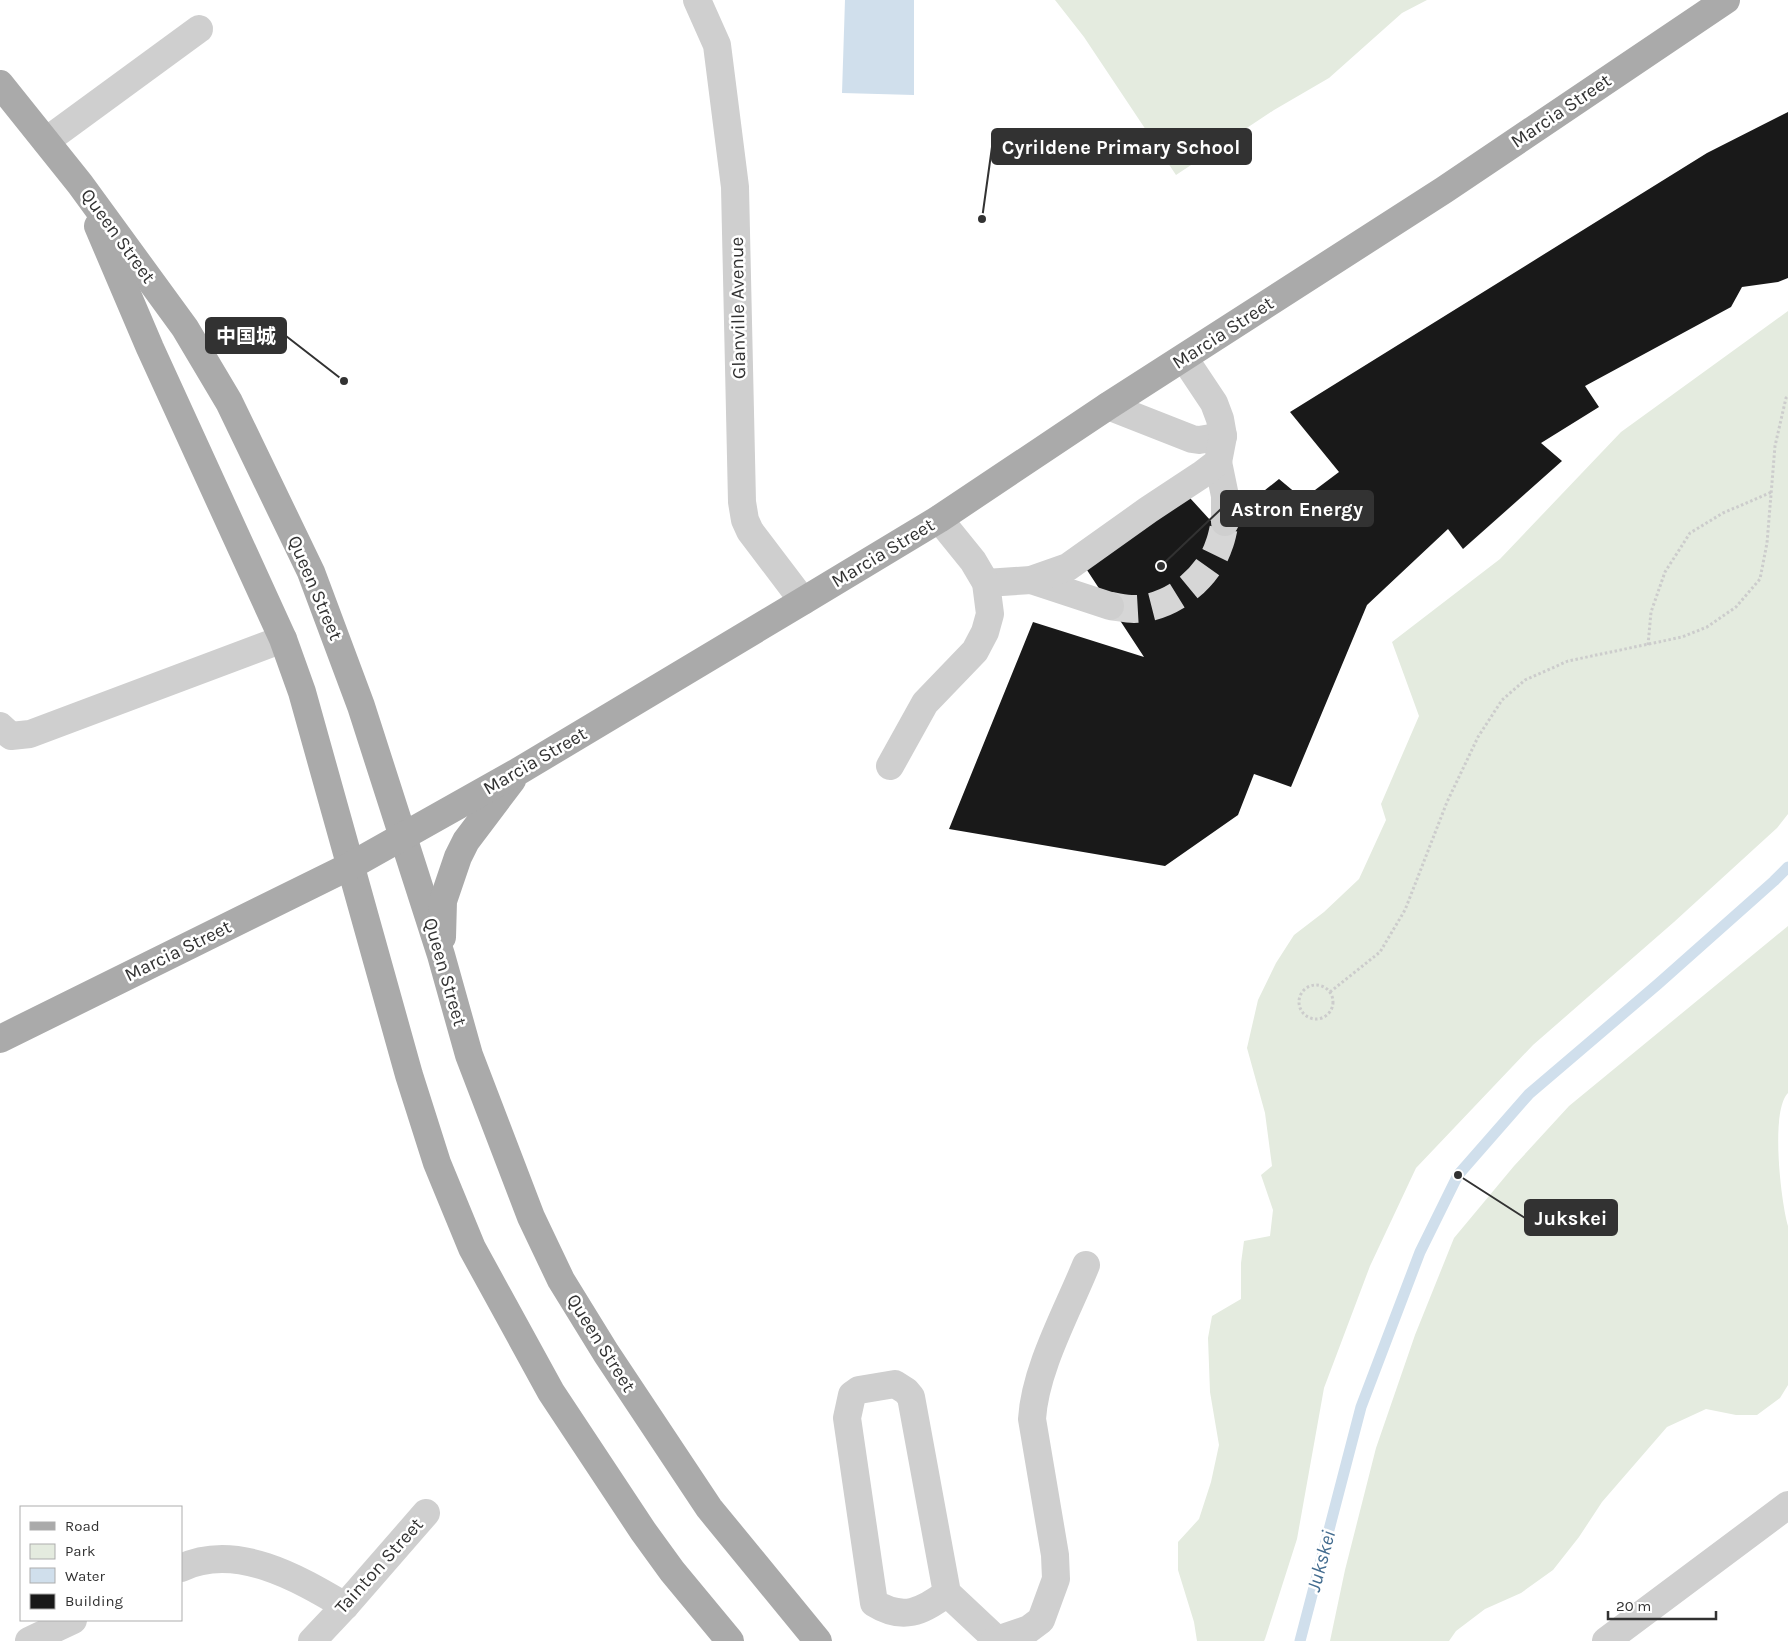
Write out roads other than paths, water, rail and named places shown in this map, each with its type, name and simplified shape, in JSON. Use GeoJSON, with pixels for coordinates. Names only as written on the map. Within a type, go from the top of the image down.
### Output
{"type":"FeatureCollection","features":[{"type":"Feature","properties":{"kind":"main road","name":"Marcia Street"},"geometry":{"type":"LineString","coordinates":[[0,1039],[352,865],[519,771],[803,601],[939,519],[1108,406],[1444,190],[1726,0]]}},
{"type":"Feature","properties":{"kind":"main road"},"geometry":{"type":"LineString","coordinates":[[0,84],[80,184]]}},
{"type":"Feature","properties":{"kind":"main road","name":"Queen Street"},"geometry":{"type":"LineString","coordinates":[[80,184],[150,348],[282,638],[302,692],[352,865],[385,994],[415,1093],[437,1163],[472,1248],[550,1392],[643,1531],[672,1571],[730,1641]]}},
{"type":"Feature","properties":{"kind":"main road","name":"Queen Street"},"geometry":{"type":"LineString","coordinates":[[80,184],[186,328],[228,402],[311,572],[361,706],[441,955],[468,1055],[531,1218],[561,1280],[606,1353],[709,1508],[818,1641]]}},
{"type":"Feature","properties":{"kind":"main road"},"geometry":{"type":"LineString","coordinates":[[441,955],[443,901],[453,868],[466,841],[519,771]]}},
{"type":"Feature","properties":{"kind":"street","name":"Glanville Avenue"},"geometry":{"type":"LineString","coordinates":[[697,0],[717,45],[735,187],[742,502],[744,520],[750,531],[803,601]]}},
{"type":"Feature","properties":{"kind":"street"},"geometry":{"type":"LineString","coordinates":[[46,141],[199,29]]}},
{"type":"Feature","properties":{"kind":"street"},"geometry":{"type":"LineString","coordinates":[[1184,358],[1214,403],[1220,419],[1225,522]]}},
{"type":"Feature","properties":{"kind":"street"},"geometry":{"type":"LineString","coordinates":[[1108,406],[1220,449]]}},
{"type":"Feature","properties":{"kind":"street"},"geometry":{"type":"LineString","coordinates":[[986,583],[1031,580],[1068,567],[1201,475],[1220,449]]}},
{"type":"Feature","properties":{"kind":"street"},"geometry":{"type":"LineString","coordinates":[[890,766],[925,702],[975,651],[985,632],[990,614],[986,583],[973,562],[939,519]]}},
{"type":"Feature","properties":{"kind":"street"},"geometry":{"type":"LineString","coordinates":[[1031,580],[1110,606]]}},
{"type":"Feature","properties":{"kind":"street"},"geometry":{"type":"LineString","coordinates":[[0,726],[11,736],[30,734],[282,638]]}},
{"type":"Feature","properties":{"kind":"street"},"geometry":{"type":"LineString","coordinates":[[947,1593],[929,1607],[907,1613],[886,1610],[874,1603],[847,1418],[852,1395],[859,1390],[895,1384],[906,1390],[911,1397],[947,1593],[995,1640],[1036,1625],[1041,1620],[1056,1579],[1055,1555],[1032,1419],[1033,1404],[1042,1368],[1086,1265]]}},
{"type":"Feature","properties":{"kind":"street"},"geometry":{"type":"LineString","coordinates":[[1606,1641],[1788,1505]]}},
{"type":"Feature","properties":{"kind":"street","name":"Tainton Street"},"geometry":{"type":"LineString","coordinates":[[312,1641],[426,1513]]}},
{"type":"Feature","properties":{"kind":"street"},"geometry":{"type":"LineString","coordinates":[[182,1568],[212,1560],[254,1562],[314,1587],[345,1606]]}},
{"type":"Feature","properties":{"kind":"street"},"geometry":{"type":"LineString","coordinates":[[29,1641],[71,1621]]}},
{"type":"Feature","properties":{"kind":"water"},"geometry":{"type":"Polygon","coordinates":[[[845,0],[914,0],[914,95],[842,93],[845,0]]]}},
{"type":"Feature","properties":{"kind":"waterway","name":"Jukskei"},"geometry":{"type":"LineString","coordinates":[[1300,1641],[1361,1407],[1420,1252],[1458,1175],[1529,1094],[1658,984],[1788,867]]}},
{"type":"Feature","properties":{"kind":"tunnel"},"geometry":{"type":"LineString","coordinates":[[1110,606],[1131,609],[1148,608],[1174,598],[1186,590],[1197,580],[1214,558],[1225,522]]}},
{"type":"Feature","properties":{"kind":"place","name":"Cyrildene Primary School"},"geometry":{"type":"Point","coordinates":[982,219]}},
{"type":"Feature","properties":{"kind":"place","name":"中国城"},"geometry":{"type":"Point","coordinates":[344,381]}},
{"type":"Feature","properties":{"kind":"place","name":"Astron Energy"},"geometry":{"type":"Point","coordinates":[1161,566]}},
{"type":"Feature","properties":{"kind":"place","name":"Jukskei"},"geometry":{"type":"Point","coordinates":[1458,1175]}}]}
